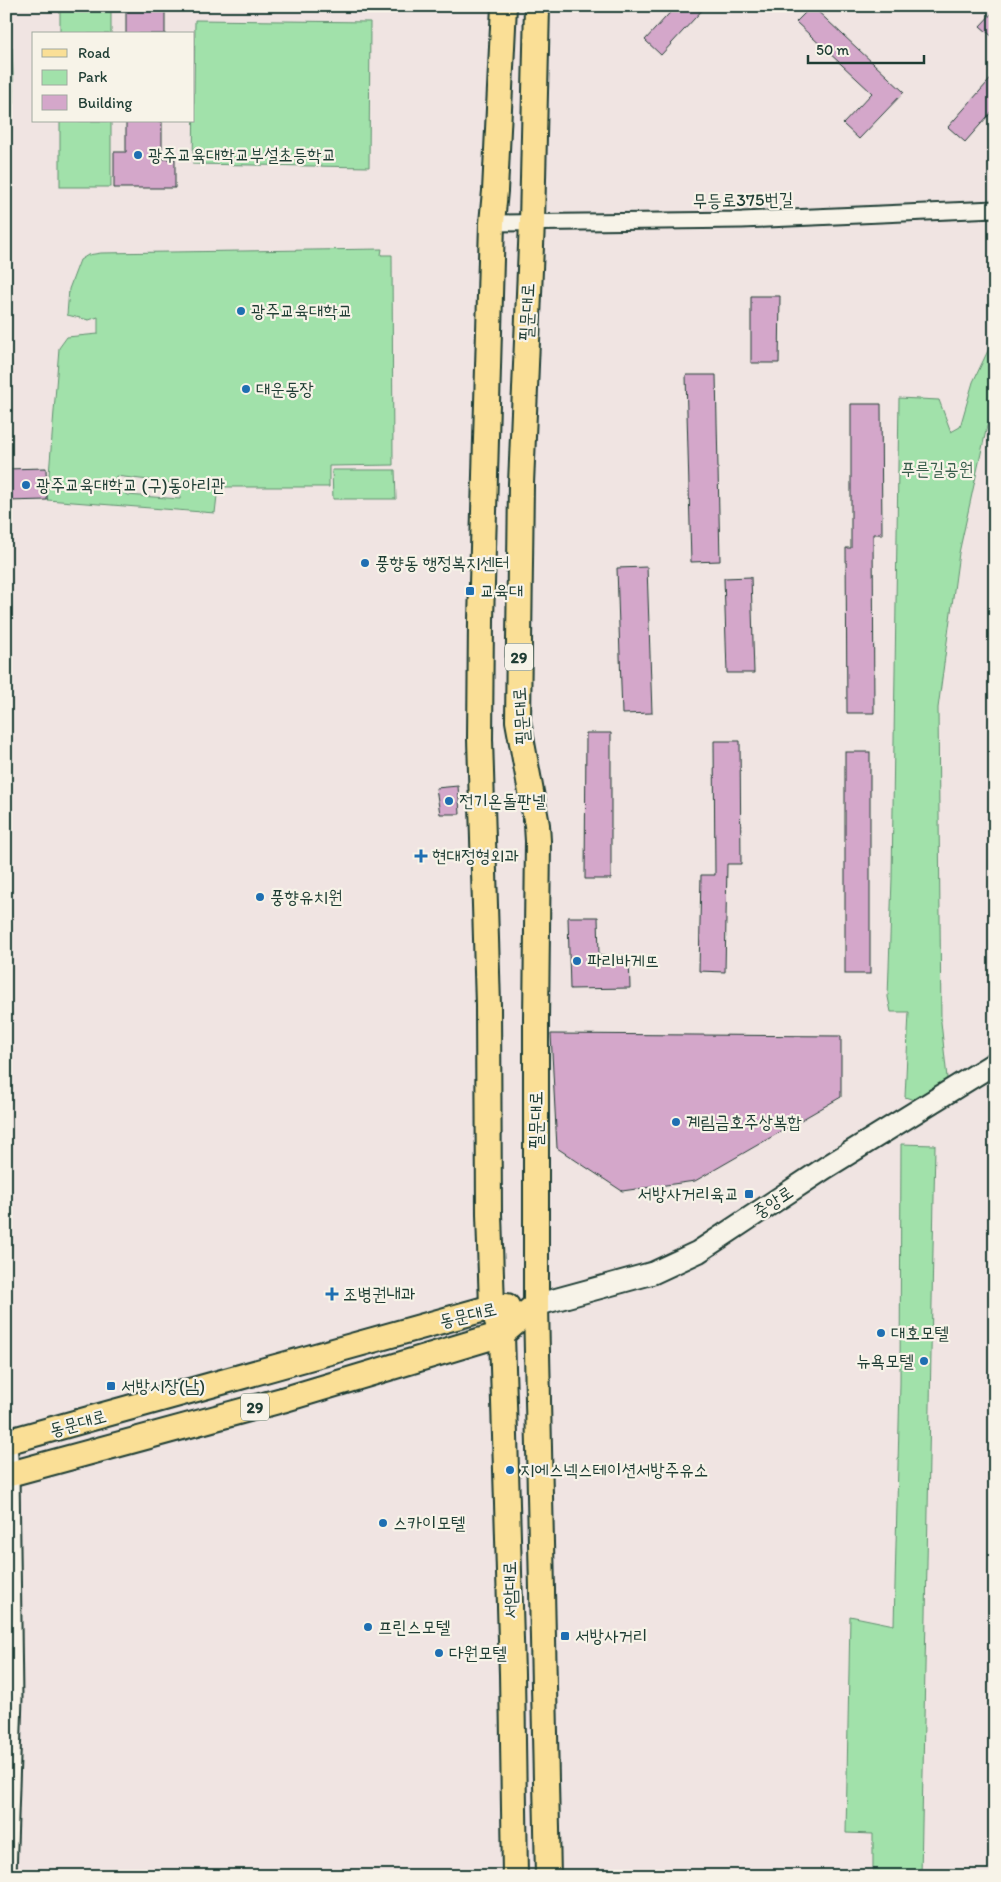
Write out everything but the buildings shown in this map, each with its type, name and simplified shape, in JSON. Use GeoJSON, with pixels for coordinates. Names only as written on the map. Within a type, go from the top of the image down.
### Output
{"type":"FeatureCollection","features":[{"type":"Feature","properties":{"kind":"main road","name":"필문대로"},"geometry":{"type":"LineString","coordinates":[[492,1307],[488,1005],[480,739],[481,620],[492,224],[504,6]]}},
{"type":"Feature","properties":{"kind":"main road","name":"필문대로"},"geometry":{"type":"LineString","coordinates":[[536,1306],[538,840],[518,721],[521,484],[532,222],[537,6]]}},
{"type":"Feature","properties":{"kind":"main road","name":"중앙로"},"geometry":{"type":"LineString","coordinates":[[536,1306],[653,1273],[698,1252],[825,1168],[995,1063]]}},
{"type":"Feature","properties":{"kind":"main road","name":"동문대로"},"geometry":{"type":"LineString","coordinates":[[8,1442],[492,1307],[536,1306]]}},
{"type":"Feature","properties":{"kind":"main road","name":"동문대로"},"geometry":{"type":"LineString","coordinates":[[9,1474],[282,1400],[502,1334],[536,1306]]}},
{"type":"Feature","properties":{"kind":"main road","name":"서암대로"},"geometry":{"type":"LineString","coordinates":[[536,1306],[548,1876]]}},
{"type":"Feature","properties":{"kind":"main road","name":"서암대로"},"geometry":{"type":"LineString","coordinates":[[492,1307],[502,1334],[512,1664],[515,1876]]}},
{"type":"Feature","properties":{"kind":"street","name":"무등로375번길"},"geometry":{"type":"LineString","coordinates":[[492,224],[742,220],[995,209]]}},
{"type":"Feature","properties":{"kind":"street"},"geometry":{"type":"LineString","coordinates":[[8,1442],[14,1698],[8,1876]]}},
{"type":"Feature","properties":{"kind":"street"},"geometry":{"type":"LineString","coordinates":[[6,1576],[12,1592]]}},
{"type":"Feature","properties":{"kind":"green space"},"geometry":{"type":"Polygon","coordinates":[[[60,6],[111,6],[111,32],[60,32],[60,6]]]}},
{"type":"Feature","properties":{"kind":"green space"},"geometry":{"type":"Polygon","coordinates":[[[195,20],[370,22],[369,167],[193,164],[195,20]]]}},
{"type":"Feature","properties":{"kind":"green space"},"geometry":{"type":"Polygon","coordinates":[[[6,48],[12,48],[14,103],[6,102],[6,48]]]}},
{"type":"Feature","properties":{"kind":"green space"},"geometry":{"type":"Polygon","coordinates":[[[60,122],[111,122],[111,187],[60,187],[60,122]]]}},
{"type":"Feature","properties":{"kind":"green space","name":"대운동장"},"geometry":{"type":"Polygon","coordinates":[[[382,249],[381,255],[392,255],[393,465],[329,466],[329,487],[218,487],[215,513],[47,500],[59,348],[67,337],[98,334],[98,317],[89,320],[67,315],[69,289],[80,260],[88,255],[101,253],[382,249]],[[116,476],[114,486],[127,495],[180,499],[181,484],[116,476]]]}},
{"type":"Feature","properties":{"kind":"green space","name":"푸른길공원"},"geometry":{"type":"Polygon","coordinates":[[[995,336],[995,406],[987,426],[959,553],[938,708],[941,1022],[948,1087],[917,1101],[905,1097],[909,1012],[891,1012],[888,997],[892,878],[899,398],[939,400],[951,432],[960,427],[973,382],[995,336]]]}},
{"type":"Feature","properties":{"kind":"green space"},"geometry":{"type":"Polygon","coordinates":[[[332,470],[395,470],[396,499],[333,499],[332,470]]]}},
{"type":"Feature","properties":{"kind":"green space"},"geometry":{"type":"Polygon","coordinates":[[[901,1144],[935,1145],[921,1876],[873,1876],[873,1834],[846,1833],[850,1616],[894,1625],[900,1384],[901,1144]]]}},
{"type":"Feature","properties":{"kind":"place","name":"광주교육대학교부설초등학교"},"geometry":{"type":"Point","coordinates":[138,155]}},
{"type":"Feature","properties":{"kind":"place","name":"광주교육대학교"},"geometry":{"type":"Point","coordinates":[241,311]}},
{"type":"Feature","properties":{"kind":"place","name":"대운동장"},"geometry":{"type":"Point","coordinates":[246,389]}},
{"type":"Feature","properties":{"kind":"place","name":"광주교육대학교 (구)동아리관"},"geometry":{"type":"Point","coordinates":[26,485]}},
{"type":"Feature","properties":{"kind":"place","name":"풍향동 행정복지센터"},"geometry":{"type":"Point","coordinates":[365,563]}},
{"type":"Feature","properties":{"kind":"place","name":"교육대"},"geometry":{"type":"Point","coordinates":[470,591]}},
{"type":"Feature","properties":{"kind":"place","name":"전기온돌판넬"},"geometry":{"type":"Point","coordinates":[449,801]}},
{"type":"Feature","properties":{"kind":"place","name":"현대정형외과"},"geometry":{"type":"Point","coordinates":[421,856]}},
{"type":"Feature","properties":{"kind":"place","name":"풍향유치원"},"geometry":{"type":"Point","coordinates":[260,897]}},
{"type":"Feature","properties":{"kind":"place","name":"파리바게뜨"},"geometry":{"type":"Point","coordinates":[577,961]}},
{"type":"Feature","properties":{"kind":"place","name":"계림금호주상복합"},"geometry":{"type":"Point","coordinates":[676,1122]}},
{"type":"Feature","properties":{"kind":"place","name":"서방사거리육교"},"geometry":{"type":"Point","coordinates":[749,1194]}},
{"type":"Feature","properties":{"kind":"place","name":"조병권내과"},"geometry":{"type":"Point","coordinates":[332,1294]}},
{"type":"Feature","properties":{"kind":"place","name":"대호모텔"},"geometry":{"type":"Point","coordinates":[881,1333]}},
{"type":"Feature","properties":{"kind":"place","name":"뉴욕모텔"},"geometry":{"type":"Point","coordinates":[924,1361]}},
{"type":"Feature","properties":{"kind":"place","name":"서방시장(남)"},"geometry":{"type":"Point","coordinates":[111,1386]}},
{"type":"Feature","properties":{"kind":"place","name":"지에스넥스테이션서방주유소"},"geometry":{"type":"Point","coordinates":[510,1470]}},
{"type":"Feature","properties":{"kind":"place","name":"스카이모텔"},"geometry":{"type":"Point","coordinates":[383,1523]}},
{"type":"Feature","properties":{"kind":"place","name":"프린스모텔"},"geometry":{"type":"Point","coordinates":[368,1627]}},
{"type":"Feature","properties":{"kind":"place","name":"서방사거리"},"geometry":{"type":"Point","coordinates":[565,1636]}},
{"type":"Feature","properties":{"kind":"place","name":"다원모텔"},"geometry":{"type":"Point","coordinates":[439,1653]}}]}
